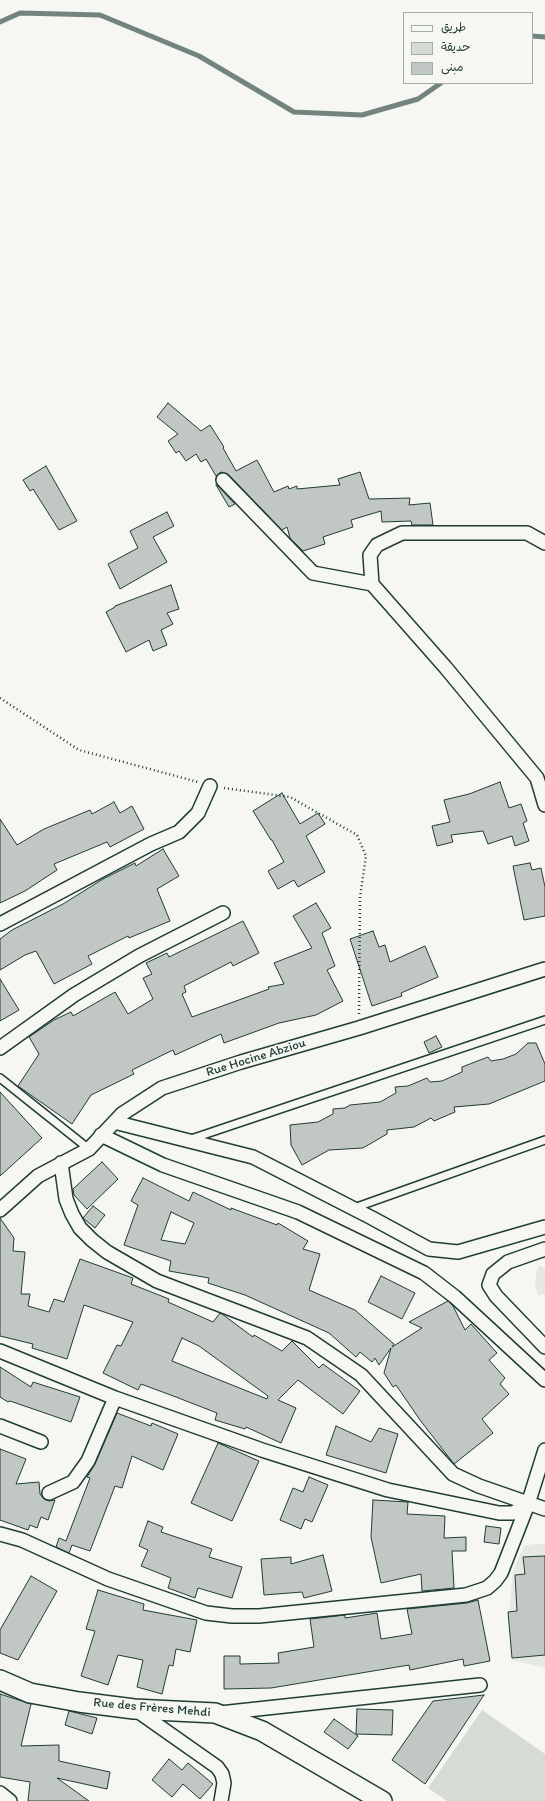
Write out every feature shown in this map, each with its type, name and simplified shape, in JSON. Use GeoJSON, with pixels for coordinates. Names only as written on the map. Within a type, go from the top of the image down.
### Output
{"type":"FeatureCollection","features":[{"type":"Feature","properties":{"kind":"main road","name":"Rue des Frères Mehdi"},"geometry":{"type":"LineString","coordinates":[[0,1680],[30,1693],[134,1709],[215,1713],[262,1731],[382,1801]]}},
{"type":"Feature","properties":{"kind":"street"},"geometry":{"type":"LineString","coordinates":[[223,480],[313,573],[372,584]]}},
{"type":"Feature","properties":{"kind":"street"},"geometry":{"type":"LineString","coordinates":[[545,542],[527,533],[402,533],[377,545],[370,555],[372,584],[446,668],[537,778],[545,805]]}},
{"type":"Feature","properties":{"kind":"street"},"geometry":{"type":"LineString","coordinates":[[0,924],[151,844],[179,832],[198,813],[210,786]]}},
{"type":"Feature","properties":{"kind":"street"},"geometry":{"type":"LineString","coordinates":[[0,1048],[74,995],[140,956],[223,913]]}},
{"type":"Feature","properties":{"kind":"street","name":"Rue Hocine Abziou"},"geometry":{"type":"LineString","coordinates":[[0,1210],[38,1176],[89,1149],[122,1114],[162,1088],[240,1062],[359,1028],[545,969]]}},
{"type":"Feature","properties":{"kind":"street"},"geometry":{"type":"LineString","coordinates":[[114,1122],[253,1157],[429,1249],[458,1252],[545,1226]]}},
{"type":"Feature","properties":{"kind":"street"},"geometry":{"type":"LineString","coordinates":[[101,1135],[163,1165],[298,1212],[424,1273],[455,1297],[545,1380]]}},
{"type":"Feature","properties":{"kind":"street"},"geometry":{"type":"LineString","coordinates":[[62,1163],[66,1198],[72,1214],[80,1228],[107,1252],[157,1281],[307,1338],[361,1375],[453,1474],[479,1486],[545,1509]]}},
{"type":"Feature","properties":{"kind":"street"},"geometry":{"type":"LineString","coordinates":[[545,1249],[508,1262],[492,1274],[489,1285],[496,1296],[545,1347]]}},
{"type":"Feature","properties":{"kind":"street"},"geometry":{"type":"LineString","coordinates":[[0,1351],[115,1398],[262,1450],[388,1490],[499,1513],[513,1513],[528,1504]]}},
{"type":"Feature","properties":{"kind":"street"},"geometry":{"type":"LineString","coordinates":[[49,1493],[73,1482],[84,1466],[115,1398]]}},
{"type":"Feature","properties":{"kind":"street"},"geometry":{"type":"LineString","coordinates":[[0,1426],[41,1442]]}},
{"type":"Feature","properties":{"kind":"street"},"geometry":{"type":"LineString","coordinates":[[0,1534],[22,1540],[108,1579],[206,1613],[232,1616],[258,1616],[475,1593],[491,1584],[501,1573],[528,1504],[545,1450]]}},
{"type":"Feature","properties":{"kind":"street"},"geometry":{"type":"LineString","coordinates":[[215,1713],[480,1685]]}},
{"type":"Feature","properties":{"kind":"street"},"geometry":{"type":"LineString","coordinates":[[134,1709],[217,1767],[224,1783],[221,1801]]}},
{"type":"Feature","properties":{"kind":"street"},"geometry":{"type":"LineString","coordinates":[[0,1793],[10,1801]]}},
{"type":"Feature","properties":{"kind":"lane"},"geometry":{"type":"LineString","coordinates":[[187,1141],[545,1020]]}},
{"type":"Feature","properties":{"kind":"lane"},"geometry":{"type":"LineString","coordinates":[[0,1078],[89,1149]]}},
{"type":"Feature","properties":{"kind":"lane"},"geometry":{"type":"LineString","coordinates":[[353,1208],[545,1140]]}},
{"type":"Feature","properties":{"kind":"path"},"geometry":{"type":"LineString","coordinates":[[0,698],[79,750],[184,777],[210,786],[290,797],[357,835],[366,856],[360,897],[359,1028]]}},
{"type":"Feature","properties":{"kind":"shaded area"},"geometry":{"type":"Polygon","coordinates":[[[539,1265],[545,1268],[545,1294],[538,1296],[535,1284],[536,1273],[539,1265]]]}},
{"type":"Feature","properties":{"kind":"shaded area"},"geometry":{"type":"Polygon","coordinates":[[[545,1544],[545,1668],[511,1660],[509,1614],[513,1571],[524,1546],[545,1544]]]}},
{"type":"Feature","properties":{"kind":"green space"},"geometry":{"type":"Polygon","coordinates":[[[482,1710],[545,1754],[545,1801],[447,1801],[428,1788],[482,1710]]]}},
{"type":"Feature","properties":{"kind":"building"},"geometry":{"type":"Polygon","coordinates":[[[168,403],[201,431],[210,425],[224,447],[223,448],[236,471],[257,460],[274,492],[288,486],[289,489],[297,486],[297,489],[340,485],[338,479],[360,472],[369,499],[410,498],[409,505],[430,503],[433,525],[412,525],[411,521],[382,522],[381,511],[351,520],[353,527],[323,537],[325,544],[303,551],[290,538],[287,527],[282,530],[228,474],[221,472],[216,476],[206,459],[201,462],[196,454],[186,461],[179,451],[176,453],[168,441],[178,434],[157,417],[168,403]]]}},
{"type":"Feature","properties":{"kind":"building"},"geometry":{"type":"Polygon","coordinates":[[[46,466],[77,521],[59,530],[33,489],[30,491],[23,480],[46,466]]]}},
{"type":"Feature","properties":{"kind":"building"},"geometry":{"type":"Polygon","coordinates":[[[217,485],[235,504],[229,507],[217,485]]]}},
{"type":"Feature","properties":{"kind":"building"},"geometry":{"type":"Polygon","coordinates":[[[167,512],[174,526],[153,537],[167,562],[120,589],[108,564],[138,548],[130,531],[167,512]]]}},
{"type":"Feature","properties":{"kind":"building"},"geometry":{"type":"Polygon","coordinates":[[[171,585],[179,609],[167,613],[173,624],[161,630],[167,645],[153,651],[149,640],[126,652],[106,612],[115,606],[171,585]]]}},
{"type":"Feature","properties":{"kind":"building"},"geometry":{"type":"Polygon","coordinates":[[[500,782],[509,808],[521,804],[527,821],[523,823],[529,841],[515,846],[512,836],[488,844],[483,831],[451,835],[453,842],[437,846],[432,826],[450,822],[444,800],[469,794],[500,782]]]}},
{"type":"Feature","properties":{"kind":"building"},"geometry":{"type":"Polygon","coordinates":[[[282,793],[300,824],[318,813],[325,824],[306,836],[325,872],[298,887],[294,880],[278,889],[268,871],[284,862],[253,811],[282,793]]]}},
{"type":"Feature","properties":{"kind":"building"},"geometry":{"type":"Polygon","coordinates":[[[114,802],[120,813],[132,806],[144,829],[110,847],[107,842],[54,864],[57,870],[25,891],[0,903],[0,819],[17,845],[44,829],[90,810],[92,814],[114,802]]]}},
{"type":"Feature","properties":{"kind":"building"},"geometry":{"type":"Polygon","coordinates":[[[163,849],[179,876],[157,889],[170,921],[129,938],[128,936],[88,956],[92,964],[54,984],[36,951],[25,955],[0,970],[0,939],[12,930],[63,904],[103,879],[135,863],[136,866],[163,849]]]}},
{"type":"Feature","properties":{"kind":"building"},"geometry":{"type":"Polygon","coordinates":[[[530,863],[532,870],[541,868],[545,887],[545,916],[524,920],[513,866],[530,863]]]}},
{"type":"Feature","properties":{"kind":"building"},"geometry":{"type":"Polygon","coordinates":[[[316,903],[331,928],[322,933],[335,966],[327,970],[343,1001],[316,1015],[279,1023],[224,1043],[221,1034],[175,1055],[173,1050],[132,1070],[134,1074],[91,1095],[72,1124],[18,1086],[39,1054],[29,1037],[54,1020],[71,1012],[73,1016],[115,992],[128,1014],[153,999],[143,978],[152,974],[146,963],[167,953],[169,957],[243,921],[259,953],[233,966],[231,962],[184,986],[186,992],[182,994],[192,1017],[269,989],[268,987],[284,984],[274,963],[312,948],[293,916],[316,903]]]}},
{"type":"Feature","properties":{"kind":"building"},"geometry":{"type":"Polygon","coordinates":[[[373,931],[379,947],[385,945],[390,962],[425,946],[438,977],[401,993],[402,996],[372,1006],[350,939],[373,931]]]}},
{"type":"Feature","properties":{"kind":"building"},"geometry":{"type":"Polygon","coordinates":[[[0,979],[19,1010],[0,1021],[0,979]]]}},
{"type":"Feature","properties":{"kind":"building"},"geometry":{"type":"Polygon","coordinates":[[[436,1036],[442,1047],[429,1053],[424,1042],[436,1036]]]}},
{"type":"Feature","properties":{"kind":"building"},"geometry":{"type":"Polygon","coordinates":[[[528,1043],[536,1043],[545,1064],[545,1081],[489,1104],[454,1107],[455,1112],[434,1121],[431,1118],[414,1127],[387,1130],[387,1134],[363,1148],[329,1150],[302,1165],[291,1145],[290,1125],[318,1122],[333,1114],[333,1109],[345,1108],[350,1105],[380,1102],[396,1093],[395,1087],[408,1086],[427,1078],[430,1082],[442,1081],[462,1072],[462,1067],[488,1057],[491,1061],[503,1059],[516,1054],[528,1043]]]}},
{"type":"Feature","properties":{"kind":"building"},"geometry":{"type":"Polygon","coordinates":[[[0,1092],[42,1138],[0,1176],[0,1092]]]}},
{"type":"Feature","properties":{"kind":"building"},"geometry":{"type":"Polygon","coordinates":[[[102,1162],[118,1179],[87,1209],[74,1195],[73,1189],[102,1162]]]}},
{"type":"Feature","properties":{"kind":"building"},"geometry":{"type":"Polygon","coordinates":[[[143,1178],[189,1201],[193,1192],[231,1210],[231,1208],[277,1225],[278,1223],[308,1241],[303,1249],[320,1254],[309,1290],[355,1310],[394,1344],[392,1347],[422,1328],[409,1322],[448,1301],[453,1306],[465,1330],[471,1324],[497,1353],[489,1360],[505,1378],[500,1384],[509,1394],[482,1419],[493,1433],[454,1464],[420,1420],[396,1385],[393,1387],[384,1373],[391,1348],[379,1365],[375,1358],[372,1362],[360,1352],[356,1357],[329,1333],[245,1295],[208,1283],[209,1278],[169,1271],[171,1261],[124,1245],[138,1205],[131,1201],[143,1178]],[[171,1212],[161,1240],[185,1244],[194,1223],[171,1212]]]}},
{"type":"Feature","properties":{"kind":"building"},"geometry":{"type":"Polygon","coordinates":[[[93,1206],[105,1215],[95,1228],[83,1218],[93,1206]]]}},
{"type":"Feature","properties":{"kind":"building"},"geometry":{"type":"Polygon","coordinates":[[[0,1218],[14,1238],[13,1251],[25,1252],[21,1294],[30,1294],[28,1306],[49,1312],[54,1299],[64,1302],[80,1259],[133,1278],[131,1284],[169,1299],[168,1302],[213,1322],[220,1313],[253,1337],[254,1335],[282,1351],[292,1341],[319,1368],[323,1364],[360,1391],[343,1414],[298,1380],[278,1400],[296,1408],[281,1443],[246,1427],[245,1429],[215,1420],[217,1413],[141,1384],[138,1390],[103,1373],[117,1345],[121,1346],[133,1322],[84,1305],[67,1359],[32,1348],[33,1344],[0,1336],[0,1218]],[[182,1338],[172,1361],[267,1399],[268,1396],[199,1346],[182,1338]]]}},
{"type":"Feature","properties":{"kind":"building"},"geometry":{"type":"Polygon","coordinates":[[[381,1276],[415,1293],[402,1319],[368,1302],[381,1276]]]}},
{"type":"Feature","properties":{"kind":"building"},"geometry":{"type":"Polygon","coordinates":[[[0,1367],[31,1387],[33,1382],[80,1397],[71,1422],[10,1401],[8,1402],[0,1397],[0,1367]]]}},
{"type":"Feature","properties":{"kind":"building"},"geometry":{"type":"Polygon","coordinates":[[[117,1413],[151,1426],[152,1423],[178,1434],[163,1470],[132,1456],[122,1488],[115,1486],[90,1551],[72,1545],[69,1553],[56,1547],[59,1538],[66,1541],[90,1478],[87,1477],[95,1464],[117,1413]]]}},
{"type":"Feature","properties":{"kind":"building"},"geometry":{"type":"Polygon","coordinates":[[[336,1426],[371,1442],[379,1428],[398,1434],[386,1473],[326,1455],[336,1426]]]}},
{"type":"Feature","properties":{"kind":"building"},"geometry":{"type":"Polygon","coordinates":[[[218,1443],[259,1461],[232,1521],[191,1503],[218,1443]]]}},
{"type":"Feature","properties":{"kind":"building"},"geometry":{"type":"Polygon","coordinates":[[[0,1449],[26,1459],[16,1484],[39,1482],[40,1494],[44,1499],[49,1501],[55,1500],[48,1520],[41,1517],[37,1528],[30,1525],[28,1530],[0,1520],[0,1449]]]}},
{"type":"Feature","properties":{"kind":"building"},"geometry":{"type":"Polygon","coordinates":[[[309,1477],[328,1485],[312,1522],[305,1519],[301,1529],[280,1520],[293,1488],[303,1492],[309,1477]]]}},
{"type":"Feature","properties":{"kind":"building"},"geometry":{"type":"Polygon","coordinates":[[[373,1500],[408,1502],[407,1514],[445,1516],[444,1538],[466,1537],[466,1551],[452,1551],[454,1588],[422,1591],[421,1574],[381,1583],[371,1537],[373,1500]]]}},
{"type":"Feature","properties":{"kind":"building"},"geometry":{"type":"Polygon","coordinates":[[[148,1521],[163,1527],[161,1532],[212,1549],[209,1557],[242,1567],[232,1598],[198,1588],[195,1598],[168,1588],[171,1578],[141,1566],[148,1550],[139,1546],[148,1521]]]}},
{"type":"Feature","properties":{"kind":"building"},"geometry":{"type":"Polygon","coordinates":[[[486,1526],[501,1528],[499,1544],[484,1542],[486,1526]]]}},
{"type":"Feature","properties":{"kind":"building"},"geometry":{"type":"Polygon","coordinates":[[[323,1555],[332,1591],[304,1598],[302,1592],[264,1595],[261,1559],[291,1557],[291,1564],[323,1555]]]}},
{"type":"Feature","properties":{"kind":"building"},"geometry":{"type":"Polygon","coordinates":[[[545,1556],[545,1655],[512,1658],[508,1612],[517,1611],[515,1575],[525,1574],[523,1557],[545,1556]]]}},
{"type":"Feature","properties":{"kind":"building"},"geometry":{"type":"Polygon","coordinates":[[[31,1576],[57,1591],[18,1660],[0,1653],[0,1630],[31,1576]]]}},
{"type":"Feature","properties":{"kind":"building"},"geometry":{"type":"Polygon","coordinates":[[[98,1590],[144,1604],[143,1610],[197,1620],[190,1652],[176,1649],[173,1666],[169,1665],[162,1694],[137,1687],[143,1660],[118,1655],[108,1685],[81,1676],[95,1631],[86,1629],[98,1590]]]}},
{"type":"Feature","properties":{"kind":"building"},"geometry":{"type":"Polygon","coordinates":[[[478,1600],[490,1661],[464,1666],[463,1659],[410,1670],[409,1665],[271,1688],[224,1689],[224,1656],[240,1656],[240,1664],[279,1663],[278,1653],[314,1647],[310,1619],[345,1615],[345,1618],[377,1613],[381,1639],[412,1634],[407,1609],[467,1603],[478,1600]]]}},
{"type":"Feature","properties":{"kind":"building"},"geometry":{"type":"Polygon","coordinates":[[[0,1694],[31,1704],[21,1746],[59,1745],[59,1761],[110,1772],[107,1789],[57,1778],[89,1801],[28,1801],[30,1782],[0,1777],[0,1694]]]}},
{"type":"Feature","properties":{"kind":"building"},"geometry":{"type":"Polygon","coordinates":[[[484,1695],[425,1784],[392,1760],[433,1701],[484,1695]]]}},
{"type":"Feature","properties":{"kind":"building"},"geometry":{"type":"Polygon","coordinates":[[[357,1709],[393,1710],[392,1735],[356,1734],[357,1709]]]}},
{"type":"Feature","properties":{"kind":"building"},"geometry":{"type":"Polygon","coordinates":[[[69,1711],[97,1718],[92,1734],[65,1725],[69,1711]]]}},
{"type":"Feature","properties":{"kind":"building"},"geometry":{"type":"Polygon","coordinates":[[[334,1719],[358,1736],[348,1749],[324,1732],[334,1719]]]}},
{"type":"Feature","properties":{"kind":"building"},"geometry":{"type":"Polygon","coordinates":[[[169,1759],[182,1770],[188,1763],[213,1784],[200,1799],[183,1784],[172,1797],[152,1780],[169,1759]]]}},
{"type":"Feature","properties":{"kind":"waterway"},"geometry":{"type":"LineString","coordinates":[[0,22],[20,13],[100,15],[199,56],[294,112],[362,115],[418,99],[440,84]]}},
{"type":"Feature","properties":{"kind":"waterway"},"geometry":{"type":"LineString","coordinates":[[533,36],[545,37]]}}]}
